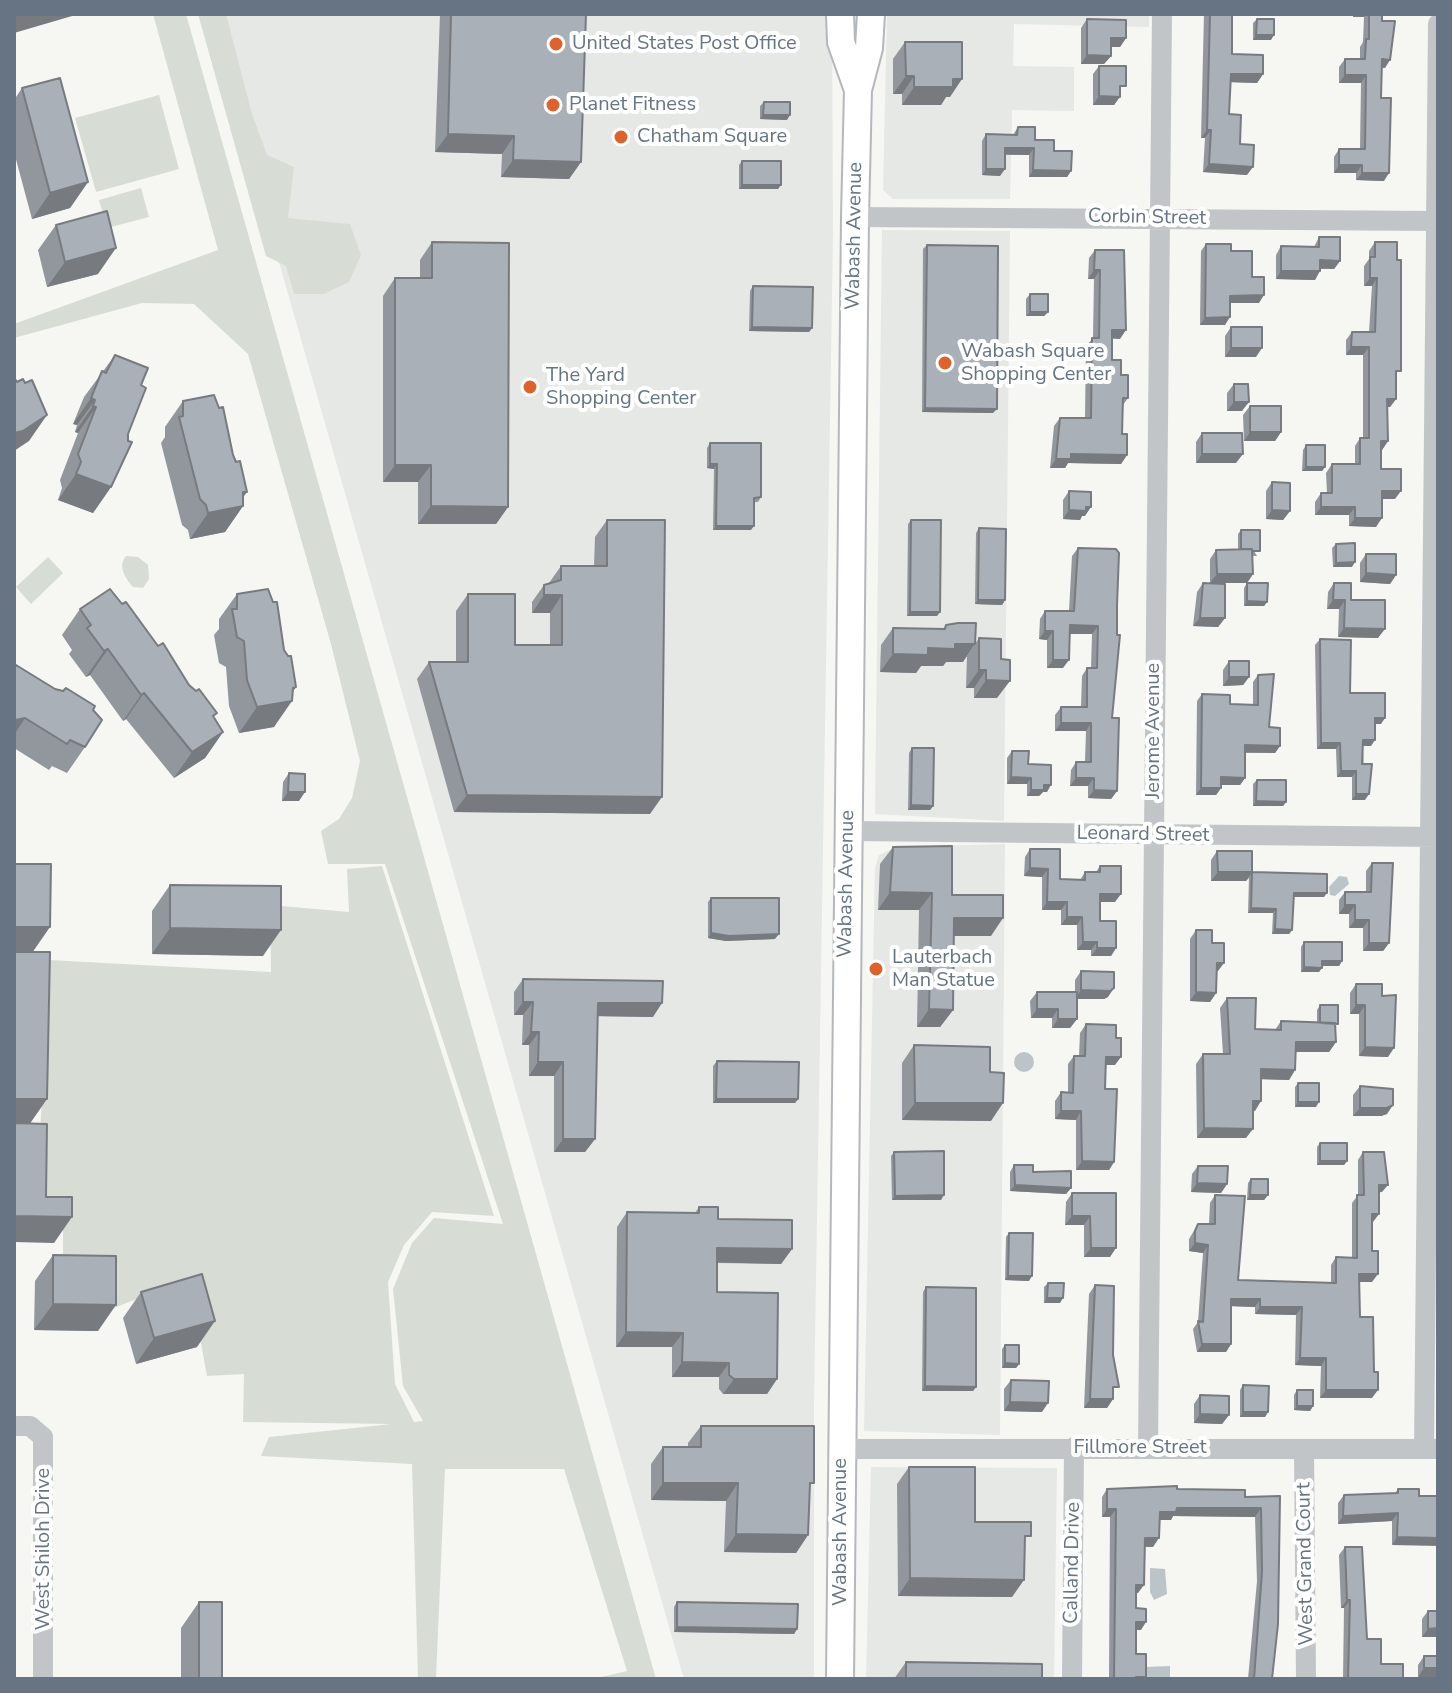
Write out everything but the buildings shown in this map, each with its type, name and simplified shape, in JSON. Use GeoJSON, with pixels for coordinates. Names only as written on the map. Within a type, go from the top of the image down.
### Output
{"type":"FeatureCollection","features":[{"type":"Feature","properties":{"kind":"main road","name":"Wabash Avenue"},"geometry":{"type":"LineString","coordinates":[[840,14],[841,42],[858,90]]}},
{"type":"Feature","properties":{"kind":"main road","name":"Wabash Avenue"},"geometry":{"type":"LineString","coordinates":[[840,1679],[855,217],[858,90],[869,48],[871,14]]}},
{"type":"Feature","properties":{"kind":"street","name":"Jerome Avenue"},"geometry":{"type":"LineString","coordinates":[[1148,1447],[1162,14]]}},
{"type":"Feature","properties":{"kind":"street"},"geometry":{"type":"LineString","coordinates":[[1431,1449],[1438,24]]}},
{"type":"Feature","properties":{"kind":"street","name":"Corbin Street"},"geometry":{"type":"LineString","coordinates":[[855,217],[1436,221]]}},
{"type":"Feature","properties":{"kind":"street","name":"Leonard Street"},"geometry":{"type":"LineString","coordinates":[[848,831],[1434,837]]}},
{"type":"Feature","properties":{"kind":"street","name":"West Shiloh Drive"},"geometry":{"type":"LineString","coordinates":[[22,1426],[43,1437],[44,1448],[43,1679]]}},
{"type":"Feature","properties":{"kind":"street","name":"Calland Drive"},"geometry":{"type":"LineString","coordinates":[[1072,1679],[1074,1447]]}},
{"type":"Feature","properties":{"kind":"street","name":"Fillmore Street"},"geometry":{"type":"LineString","coordinates":[[841,1449],[1431,1449]]}},
{"type":"Feature","properties":{"kind":"street","name":"West Grand Court"},"geometry":{"type":"LineString","coordinates":[[1304,1449],[1306,1679]]}},
{"type":"Feature","properties":{"kind":"shaded area"},"geometry":{"type":"Polygon","coordinates":[[[153,14],[186,14],[656,1679],[593,1679],[627,1671],[564,1469],[445,1469],[436,1678],[418,1679],[412,1464],[261,1456],[269,1437],[392,1424],[243,1422],[244,1374],[207,1376],[189,1278],[114,1308],[105,1273],[63,1267],[63,1215],[36,1213],[49,960],[271,972],[270,905],[349,912],[347,869],[382,866],[494,1216],[432,1212],[404,1245],[388,1282],[395,1384],[414,1422],[423,1421],[403,1386],[393,1289],[412,1243],[434,1218],[503,1224],[385,864],[328,864],[321,831],[339,819],[352,798],[360,761],[331,644],[248,354],[194,304],[142,303],[14,338],[14,324],[218,250],[153,14]]]}},
{"type":"Feature","properties":{"kind":"shaded area"},"geometry":{"type":"Polygon","coordinates":[[[198,14],[226,14],[252,114],[267,155],[294,167],[288,218],[350,224],[361,255],[349,282],[324,294],[294,294],[286,266],[266,256],[198,14]]]}},
{"type":"Feature","properties":{"kind":"shaded area"},"geometry":{"type":"Polygon","coordinates":[[[208,14],[832,14],[833,235],[814,1401],[814,1679],[684,1679],[208,14]]]}},
{"type":"Feature","properties":{"kind":"shaded area"},"geometry":{"type":"Polygon","coordinates":[[[887,14],[1149,14],[1149,27],[1014,24],[1013,66],[1074,67],[1074,111],[1012,110],[1010,199],[893,199],[883,190],[887,14]]]}},
{"type":"Feature","properties":{"kind":"shaded area"},"geometry":{"type":"Polygon","coordinates":[[[159,95],[179,169],[96,192],[75,118],[159,95]]]}},
{"type":"Feature","properties":{"kind":"shaded area"},"geometry":{"type":"Polygon","coordinates":[[[141,188],[149,217],[107,228],[99,200],[141,188]]]}},
{"type":"Feature","properties":{"kind":"shaded area"},"geometry":{"type":"Polygon","coordinates":[[[882,230],[1010,231],[1004,821],[875,814],[882,230]]]}},
{"type":"Feature","properties":{"kind":"shaded area"},"geometry":{"type":"Polygon","coordinates":[[[126,556],[138,557],[148,565],[149,579],[143,588],[133,587],[125,576],[122,564],[126,556]]]}},
{"type":"Feature","properties":{"kind":"shaded area"},"geometry":{"type":"Polygon","coordinates":[[[48,557],[63,573],[31,604],[16,587],[48,557]]]}},
{"type":"Feature","properties":{"kind":"shaded area"},"geometry":{"type":"Polygon","coordinates":[[[1005,844],[1000,1435],[864,1431],[875,868],[879,855],[897,847],[1005,844]]]}},
{"type":"Feature","properties":{"kind":"shaded area"},"geometry":{"type":"Polygon","coordinates":[[[1339,876],[1347,877],[1349,884],[1335,896],[1330,895],[1329,887],[1339,876]]]}},
{"type":"Feature","properties":{"kind":"shaded area"},"geometry":{"type":"Polygon","coordinates":[[[1024,1052],[1031,1055],[1034,1062],[1031,1069],[1024,1072],[1017,1069],[1014,1062],[1017,1055],[1024,1052]]]}},
{"type":"Feature","properties":{"kind":"shaded area"},"geometry":{"type":"Polygon","coordinates":[[[871,1467],[1057,1468],[1054,1679],[866,1679],[871,1467]]]}},
{"type":"Feature","properties":{"kind":"shaded area"},"geometry":{"type":"Polygon","coordinates":[[[1150,1568],[1165,1569],[1167,1594],[1154,1600],[1150,1592],[1150,1568]]]}},
{"type":"Feature","properties":{"kind":"shaded area"},"geometry":{"type":"Polygon","coordinates":[[[1170,1666],[1170,1679],[1144,1679],[1144,1667],[1170,1666]]]}},
{"type":"Feature","properties":{"kind":"place","name":"United States Post Office"},"geometry":{"type":"Point","coordinates":[556,44]}},
{"type":"Feature","properties":{"kind":"place","name":"Planet Fitness"},"geometry":{"type":"Point","coordinates":[553,105]}},
{"type":"Feature","properties":{"kind":"place","name":"Chatham Square"},"geometry":{"type":"Point","coordinates":[621,137]}},
{"type":"Feature","properties":{"kind":"place","name":"Wabash Square Shopping Center"},"geometry":{"type":"Point","coordinates":[945,363]}},
{"type":"Feature","properties":{"kind":"place","name":"The Yard Shopping Center"},"geometry":{"type":"Point","coordinates":[530,387]}},
{"type":"Feature","properties":{"kind":"place","name":"Lauterbach Man Statue"},"geometry":{"type":"Point","coordinates":[876,969]}}]}
